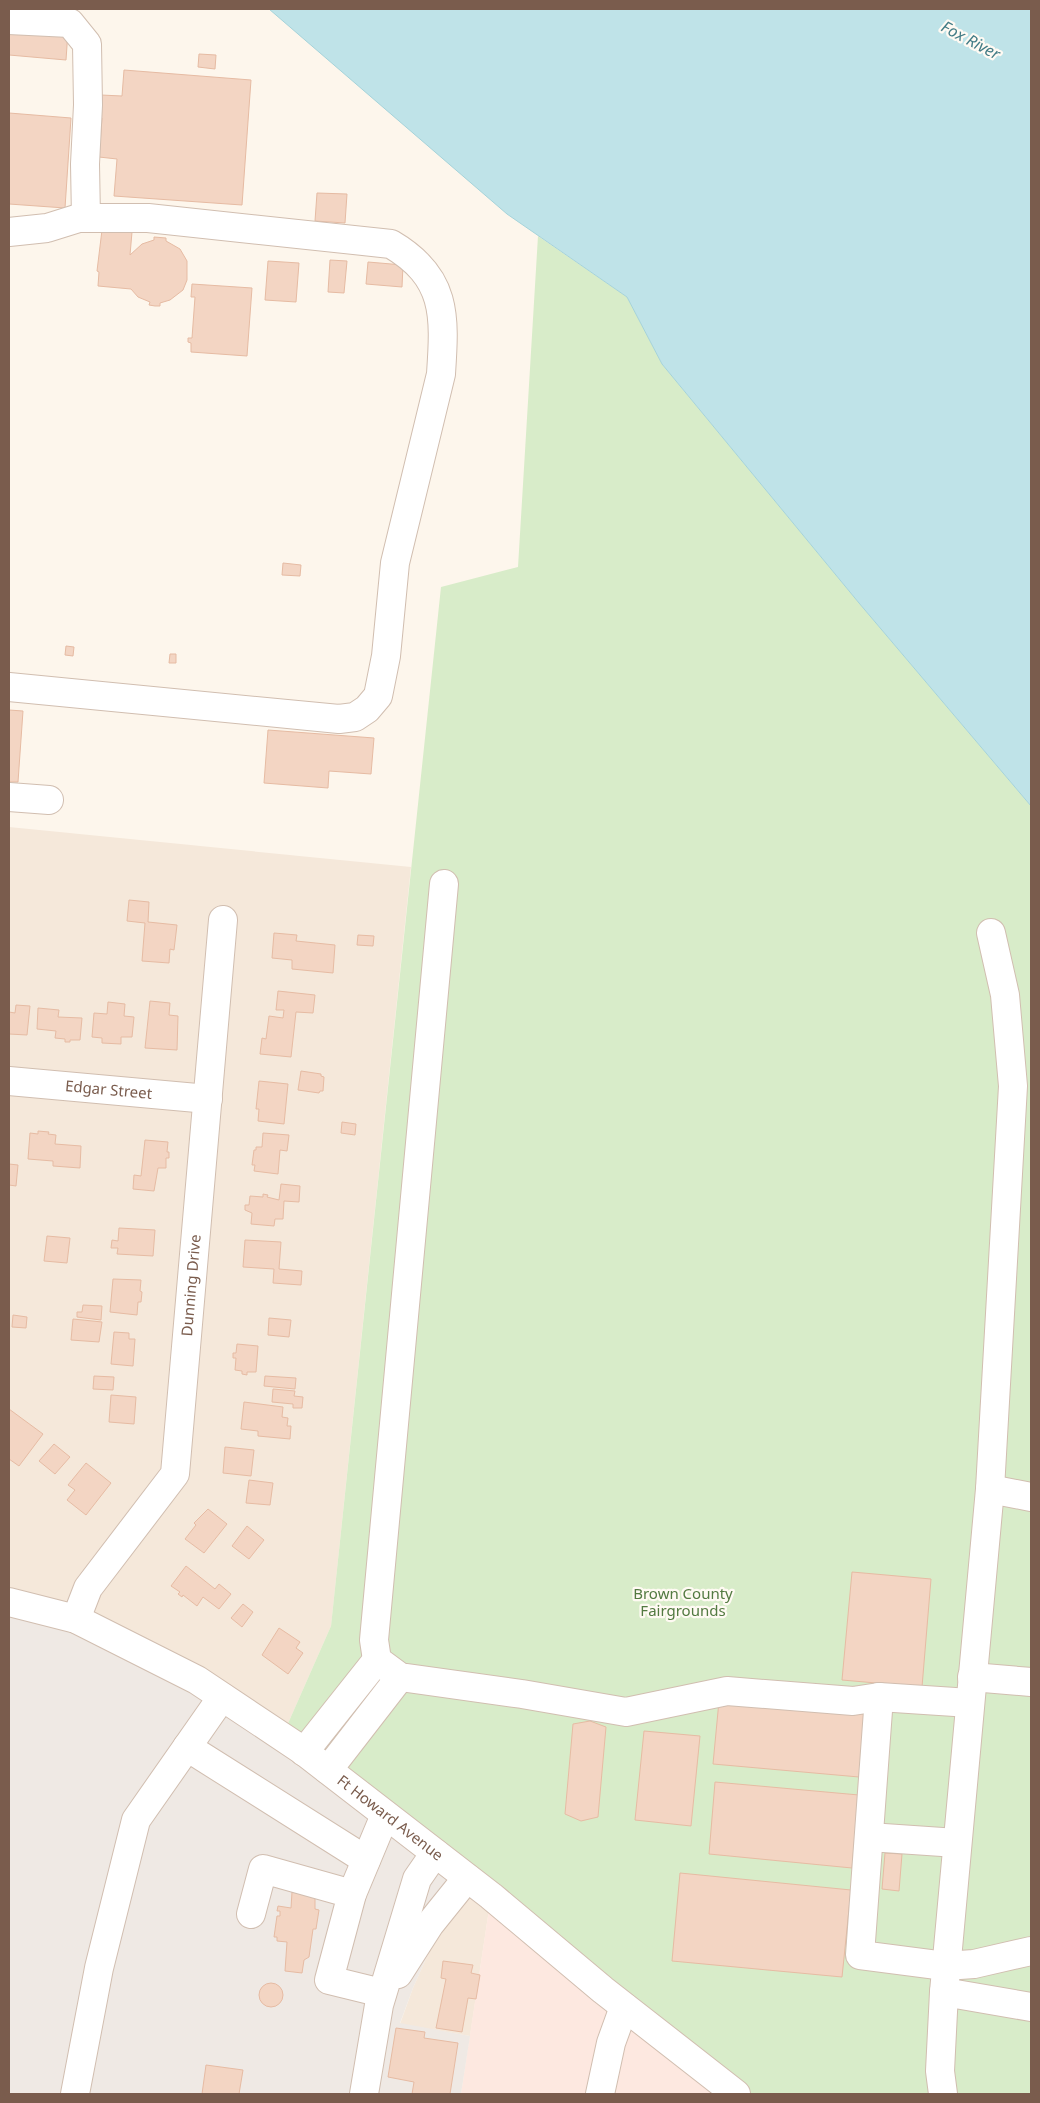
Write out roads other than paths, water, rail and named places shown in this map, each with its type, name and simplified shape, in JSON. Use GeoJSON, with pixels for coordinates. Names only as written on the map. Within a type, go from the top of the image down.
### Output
{"type":"FeatureCollection","features":[{"type":"Feature","properties":{"kind":"street"},"geometry":{"type":"LineString","coordinates":[[9,20],[70,23],[88,44],[88,105],[85,164],[86,218]]}},
{"type":"Feature","properties":{"kind":"street"},"geometry":{"type":"LineString","coordinates":[[9,232],[47,228],[79,218],[148,218],[391,244],[418,263],[429,278],[438,296],[443,320],[441,374],[395,563],[386,656],[378,696],[367,710],[355,717],[339,719],[9,687]]}},
{"type":"Feature","properties":{"kind":"street"},"geometry":{"type":"LineString","coordinates":[[9,797],[49,800]]}},
{"type":"Feature","properties":{"kind":"street"},"geometry":{"type":"LineString","coordinates":[[444,884],[374,1640],[377,1660],[400,1677],[522,1694],[626,1712],[727,1691],[853,1701],[879,1697],[971,1690],[1031,1682]]}},
{"type":"Feature","properties":{"kind":"street","name":"Dunning Drive"},"geometry":{"type":"LineString","coordinates":[[76,1619],[88,1588],[175,1474],[224,920]]}},
{"type":"Feature","properties":{"kind":"street"},"geometry":{"type":"LineString","coordinates":[[943,2094],[940,2070],[944,1979],[990,1489],[1013,1086],[1006,995],[991,933]]}},
{"type":"Feature","properties":{"kind":"street","name":"Edgar Street"},"geometry":{"type":"LineString","coordinates":[[9,1081],[208,1099]]}},
{"type":"Feature","properties":{"kind":"street"},"geometry":{"type":"LineString","coordinates":[[990,1489],[1031,1497]]}},
{"type":"Feature","properties":{"kind":"street","name":"Ft Howard Avenue"},"geometry":{"type":"LineString","coordinates":[[9,1602],[76,1619],[197,1680],[222,1696],[328,1770],[467,1878],[624,2007],[736,2094]]}},
{"type":"Feature","properties":{"kind":"street"},"geometry":{"type":"LineString","coordinates":[[304,1752],[377,1660]]}},
{"type":"Feature","properties":{"kind":"street"},"geometry":{"type":"LineString","coordinates":[[328,1770],[400,1677]]}},
{"type":"Feature","properties":{"kind":"street"},"geometry":{"type":"LineString","coordinates":[[75,2094],[99,1968],[136,1820],[222,1696]]}},
{"type":"Feature","properties":{"kind":"street"},"geometry":{"type":"LineString","coordinates":[[879,1697],[860,1955],[1031,2007]]}},
{"type":"Feature","properties":{"kind":"street"},"geometry":{"type":"LineString","coordinates":[[187,1747],[366,1860]]}},
{"type":"Feature","properties":{"kind":"street"},"geometry":{"type":"LineString","coordinates":[[381,1999],[329,1980],[352,1894],[385,1815]]}},
{"type":"Feature","properties":{"kind":"street"},"geometry":{"type":"LineString","coordinates":[[869,1837],[957,1844]]}},
{"type":"Feature","properties":{"kind":"street"},"geometry":{"type":"LineString","coordinates":[[364,2094],[381,1999],[417,1879],[435,1853]]}},
{"type":"Feature","properties":{"kind":"street"},"geometry":{"type":"LineString","coordinates":[[251,1914],[263,1870],[352,1894]]}},
{"type":"Feature","properties":{"kind":"street"},"geometry":{"type":"LineString","coordinates":[[381,1999],[430,1924],[467,1878]]}},
{"type":"Feature","properties":{"kind":"street"},"geometry":{"type":"LineString","coordinates":[[944,1979],[974,1964],[1031,1951]]}},
{"type":"Feature","properties":{"kind":"street"},"geometry":{"type":"LineString","coordinates":[[600,2094],[611,2043],[624,2007]]}},
{"type":"Feature","properties":{"kind":"water","name":"Fox River"},"geometry":{"type":"Polygon","coordinates":[[[269,9],[1031,9],[1031,806],[859,603],[662,364],[627,297],[507,214],[269,9]]]}},
{"type":"Feature","properties":{"kind":"park label","name":"Brown County Fairgrounds"},"geometry":{"type":"Point","coordinates":[683,1602]}}]}
